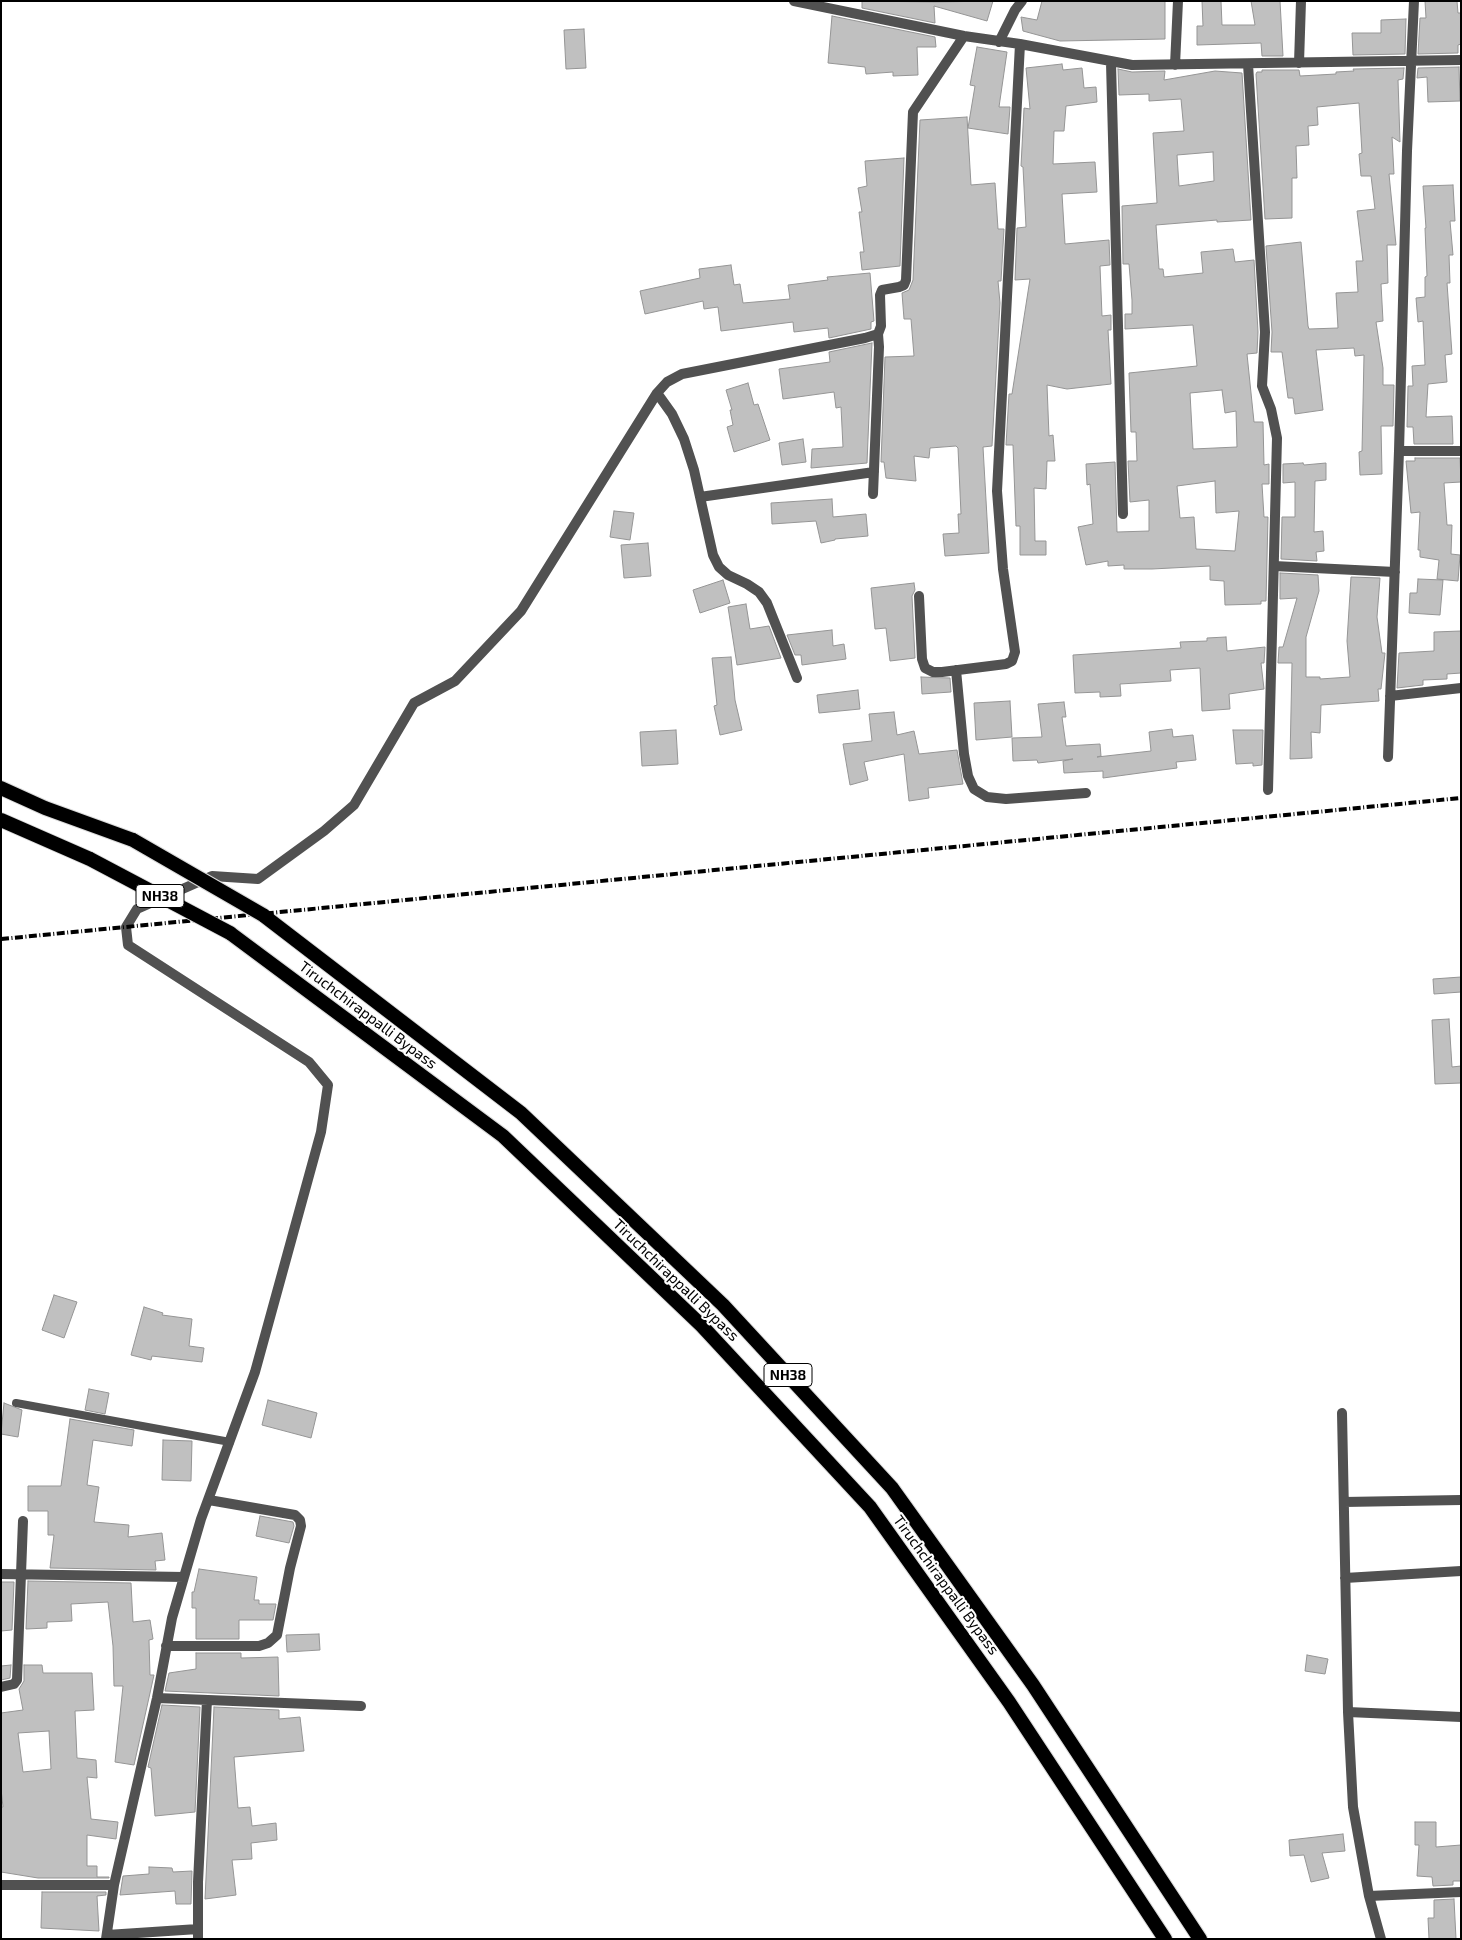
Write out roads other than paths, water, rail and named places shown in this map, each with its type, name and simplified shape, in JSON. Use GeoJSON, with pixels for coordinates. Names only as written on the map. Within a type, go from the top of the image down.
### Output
{"type":"FeatureCollection","features":[{"type":"Feature","properties":{"kind":"highway","name":"Tiruchchirappalli Bypass"},"geometry":{"type":"LineString","coordinates":[[1,788],[46,808],[133,840],[263,915],[521,1113],[723,1305],[892,1488],[1033,1685],[1200,1939]]}},
{"type":"Feature","properties":{"kind":"highway","name":"Tiruchchirappalli Bypass"},"geometry":{"type":"LineString","coordinates":[[1,820],[90,859],[230,933],[503,1136],[709,1333],[870,1507],[1009,1702],[1165,1939]]}},
{"type":"Feature","properties":{"kind":"street"},"geometry":{"type":"LineString","coordinates":[[794,1],[830,6],[964,36],[1020,44],[1132,65],[1461,60]]}},
{"type":"Feature","properties":{"kind":"street"},"geometry":{"type":"LineString","coordinates":[[999,42],[1015,10],[1022,1]]}},
{"type":"Feature","properties":{"kind":"street"},"geometry":{"type":"LineString","coordinates":[[1176,65],[1178,1]]}},
{"type":"Feature","properties":{"kind":"street"},"geometry":{"type":"LineString","coordinates":[[1299,63],[1301,1]]}},
{"type":"Feature","properties":{"kind":"street"},"geometry":{"type":"LineString","coordinates":[[1388,757],[1414,1]]}},
{"type":"Feature","properties":{"kind":"street"},"geometry":{"type":"LineString","coordinates":[[872,494],[880,295],[882,290],[904,285],[906,280],[913,112],[964,36]]}},
{"type":"Feature","properties":{"kind":"street"},"geometry":{"type":"LineString","coordinates":[[919,596],[922,659],[925,668],[933,672],[1006,664],[1012,661],[1015,652],[1003,569],[997,491],[1020,44]]}},
{"type":"Feature","properties":{"kind":"street"},"geometry":{"type":"LineString","coordinates":[[1111,62],[1123,514]]}},
{"type":"Feature","properties":{"kind":"street"},"geometry":{"type":"LineString","coordinates":[[1248,64],[1265,332],[1262,386],[1271,410],[1277,438],[1268,790]]}},
{"type":"Feature","properties":{"kind":"street"},"geometry":{"type":"LineString","coordinates":[[207,1700],[198,1882],[198,1934],[106,1937],[114,1885],[158,1698],[172,1618],[208,1500],[255,1372],[321,1132],[328,1085],[309,1062],[128,945],[126,927],[137,909],[212,876],[258,879],[354,805],[414,703],[455,680],[521,610],[657,393],[667,382],[682,374],[878,334]]}},
{"type":"Feature","properties":{"kind":"street"},"geometry":{"type":"LineString","coordinates":[[657,393],[672,414],[684,439],[694,470],[713,555],[719,567],[728,575],[748,584],[759,592],[766,603],[797,678]]}},
{"type":"Feature","properties":{"kind":"street"},"geometry":{"type":"LineString","coordinates":[[1399,451],[1461,451]]}},
{"type":"Feature","properties":{"kind":"street"},"geometry":{"type":"LineString","coordinates":[[700,497],[874,472]]}},
{"type":"Feature","properties":{"kind":"street"},"geometry":{"type":"LineString","coordinates":[[1274,566],[1395,572]]}},
{"type":"Feature","properties":{"kind":"street"},"geometry":{"type":"LineString","coordinates":[[956,670],[964,754],[968,776],[974,789],[987,797],[1006,799],[1086,793]]}},
{"type":"Feature","properties":{"kind":"street"},"geometry":{"type":"LineString","coordinates":[[1390,696],[1461,688]]}},
{"type":"Feature","properties":{"kind":"street"},"geometry":{"type":"LineString","coordinates":[[1342,1414],[1348,1712],[1353,1807],[1369,1896],[1381,1939]]}},
{"type":"Feature","properties":{"kind":"street"},"geometry":{"type":"LineString","coordinates":[[166,1646],[259,1646],[268,1643],[277,1635],[290,1568],[301,1526],[300,1520],[295,1515],[208,1500]]}},
{"type":"Feature","properties":{"kind":"street"},"geometry":{"type":"LineString","coordinates":[[1344,1502],[1461,1500]]}},
{"type":"Feature","properties":{"kind":"street"},"geometry":{"type":"LineString","coordinates":[[1,1687],[14,1684],[17,1680],[23,1521]]}},
{"type":"Feature","properties":{"kind":"street"},"geometry":{"type":"LineString","coordinates":[[1346,1578],[1461,1571]]}},
{"type":"Feature","properties":{"kind":"street"},"geometry":{"type":"LineString","coordinates":[[1,1574],[184,1577]]}},
{"type":"Feature","properties":{"kind":"street"},"geometry":{"type":"LineString","coordinates":[[158,1698],[361,1706]]}},
{"type":"Feature","properties":{"kind":"street"},"geometry":{"type":"LineString","coordinates":[[1348,1712],[1461,1717]]}},
{"type":"Feature","properties":{"kind":"street"},"geometry":{"type":"LineString","coordinates":[[1,1885],[114,1885]]}},
{"type":"Feature","properties":{"kind":"street"},"geometry":{"type":"LineString","coordinates":[[1369,1896],[1461,1892]]}},
{"type":"Feature","properties":{"kind":"lane"},"geometry":{"type":"LineString","coordinates":[[16,1403],[230,1442]]}},
{"type":"Feature","properties":{"kind":"railway"},"geometry":{"type":"LineString","coordinates":[[1,939],[1461,798]]}}]}
